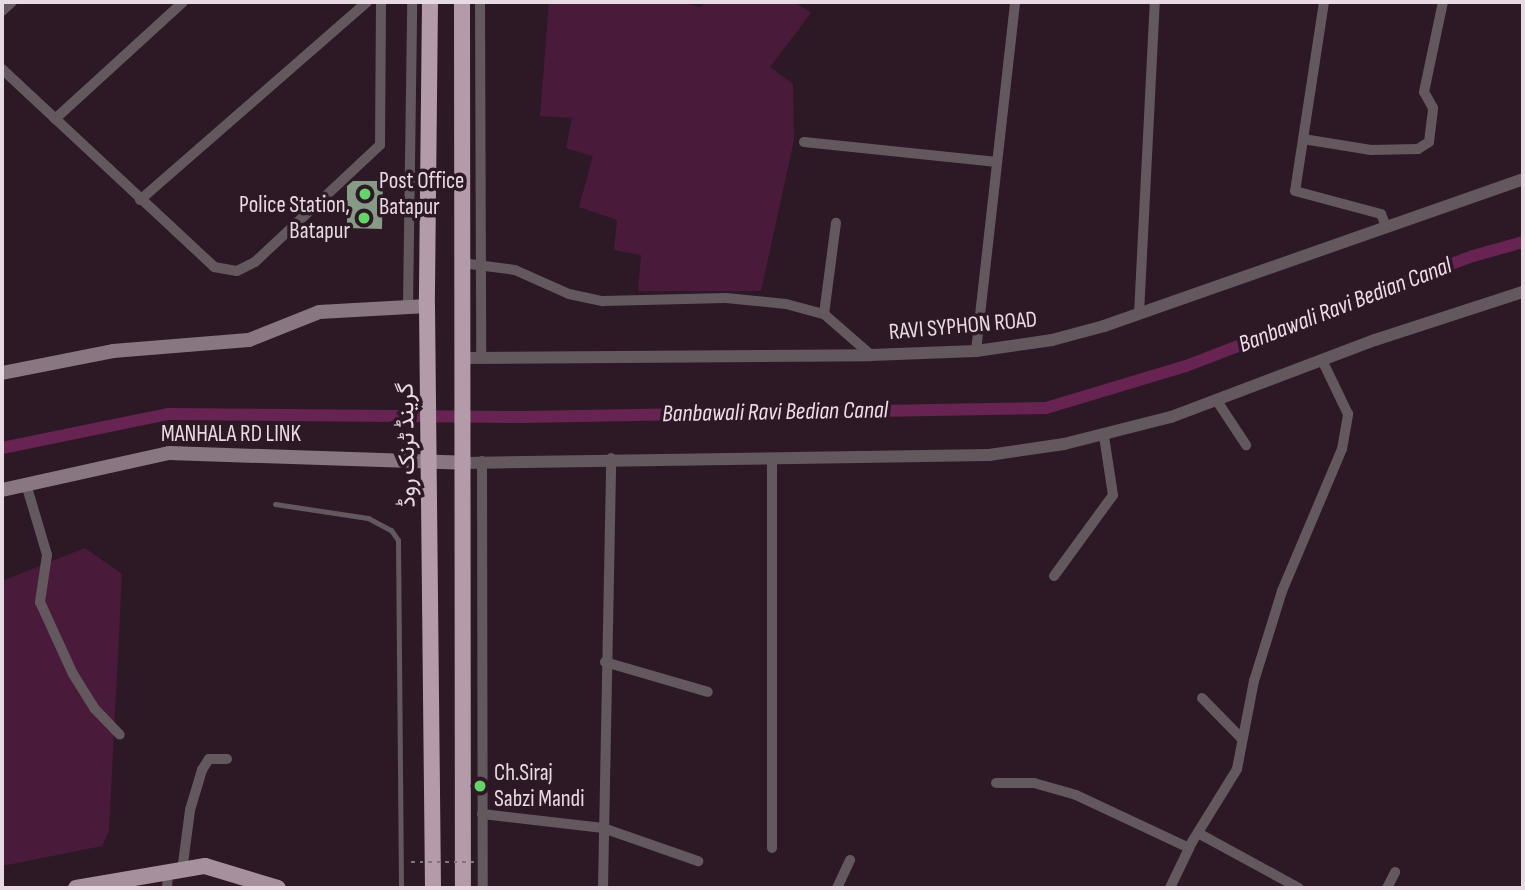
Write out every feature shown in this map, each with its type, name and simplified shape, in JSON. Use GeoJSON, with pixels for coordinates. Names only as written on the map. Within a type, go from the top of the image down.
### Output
{"type":"FeatureCollection","features":[{"type":"Feature","properties":{"kind":"highway","name":"گرینڈ ٹرنک روڈ"},"geometry":{"type":"LineString","coordinates":[[430,2],[427,306],[433,888]]}},
{"type":"Feature","properties":{"kind":"highway"},"geometry":{"type":"LineString","coordinates":[[462,2],[463,888]]}},
{"type":"Feature","properties":{"kind":"highway"},"geometry":{"type":"LineString","coordinates":[[430,193],[461,191]]}},
{"type":"Feature","properties":{"kind":"main road"},"geometry":{"type":"LineString","coordinates":[[2,373],[113,351],[249,340],[319,312],[427,306]]}},
{"type":"Feature","properties":{"kind":"main road","name":"MANHALA RD LINK"},"geometry":{"type":"LineString","coordinates":[[2,490],[169,453],[429,456],[464,459]]}},
{"type":"Feature","properties":{"kind":"main road"},"geometry":{"type":"LineString","coordinates":[[76,888],[172,878],[205,866],[278,888]]}},
{"type":"Feature","properties":{"kind":"street"},"geometry":{"type":"LineString","coordinates":[[2,11],[12,2]]}},
{"type":"Feature","properties":{"kind":"street"},"geometry":{"type":"LineString","coordinates":[[55,119],[183,2]]}},
{"type":"Feature","properties":{"kind":"street"},"geometry":{"type":"LineString","coordinates":[[140,200],[367,2]]}},
{"type":"Feature","properties":{"kind":"street"},"geometry":{"type":"LineString","coordinates":[[2,69],[140,200],[219,270],[237,271],[256,262],[380,145],[382,2]]}},
{"type":"Feature","properties":{"kind":"street"},"geometry":{"type":"LineString","coordinates":[[408,305],[412,2]]}},
{"type":"Feature","properties":{"kind":"street"},"geometry":{"type":"LineString","coordinates":[[480,2],[481,358]]}},
{"type":"Feature","properties":{"kind":"street"},"geometry":{"type":"LineString","coordinates":[[976,351],[1015,2]]}},
{"type":"Feature","properties":{"kind":"street"},"geometry":{"type":"LineString","coordinates":[[1139,314],[1155,2]]}},
{"type":"Feature","properties":{"kind":"street"},"geometry":{"type":"LineString","coordinates":[[1324,2],[1295,191],[1381,214],[1385,224]]}},
{"type":"Feature","properties":{"kind":"street"},"geometry":{"type":"LineString","coordinates":[[1303,139],[1371,150],[1418,149],[1429,142],[1433,108],[1424,92],[1443,2]]}},
{"type":"Feature","properties":{"kind":"street"},"geometry":{"type":"LineString","coordinates":[[804,142],[997,162]]}},
{"type":"Feature","properties":{"kind":"street","name":"RAVI SYPHON ROAD"},"geometry":{"type":"LineString","coordinates":[[464,362],[481,358],[871,355],[976,351],[1052,340],[1139,314],[1385,224],[1523,179]]}},
{"type":"Feature","properties":{"kind":"street"},"geometry":{"type":"LineString","coordinates":[[824,314],[836,223]]}},
{"type":"Feature","properties":{"kind":"street"},"geometry":{"type":"LineString","coordinates":[[462,264],[481,264],[515,270],[569,294],[603,301],[762,300],[824,314],[871,355]]}},
{"type":"Feature","properties":{"kind":"street"},"geometry":{"type":"LineString","coordinates":[[464,459],[482,461],[989,455],[1104,436],[1217,401],[1465,309],[1523,292]]}},
{"type":"Feature","properties":{"kind":"street"},"geometry":{"type":"LineString","coordinates":[[1170,888],[1189,848],[1237,769],[1241,738],[1282,592],[1347,428],[1348,414],[1323,362]]}},
{"type":"Feature","properties":{"kind":"street"},"geometry":{"type":"LineString","coordinates":[[1217,401],[1246,445]]}},
{"type":"Feature","properties":{"kind":"street"},"geometry":{"type":"LineString","coordinates":[[1054,576],[1113,495],[1104,436]]}},
{"type":"Feature","properties":{"kind":"street"},"geometry":{"type":"LineString","coordinates":[[603,888],[605,662],[611,458]]}},
{"type":"Feature","properties":{"kind":"street"},"geometry":{"type":"LineString","coordinates":[[772,458],[772,848]]}},
{"type":"Feature","properties":{"kind":"street"},"geometry":{"type":"LineString","coordinates":[[482,461],[483,888]]}},
{"type":"Feature","properties":{"kind":"street"},"geometry":{"type":"LineString","coordinates":[[26,485],[47,555],[40,602],[73,674],[94,708],[120,735]]}},
{"type":"Feature","properties":{"kind":"street"},"geometry":{"type":"LineString","coordinates":[[605,662],[708,692]]}},
{"type":"Feature","properties":{"kind":"street"},"geometry":{"type":"LineString","coordinates":[[1202,698],[1241,738]]}},
{"type":"Feature","properties":{"kind":"street"},"geometry":{"type":"LineString","coordinates":[[172,878],[183,849],[202,769],[209,759],[227,759]]}},
{"type":"Feature","properties":{"kind":"street"},"geometry":{"type":"LineString","coordinates":[[996,783],[1034,783],[1076,795],[1189,848]]}},
{"type":"Feature","properties":{"kind":"street"},"geometry":{"type":"LineString","coordinates":[[482,814],[603,828],[698,861]]}},
{"type":"Feature","properties":{"kind":"street"},"geometry":{"type":"LineString","coordinates":[[1198,833],[1299,888]]}},
{"type":"Feature","properties":{"kind":"street"},"geometry":{"type":"LineString","coordinates":[[837,888],[850,860]]}},
{"type":"Feature","properties":{"kind":"street"},"geometry":{"type":"LineString","coordinates":[[1387,888],[1395,872]]}},
{"type":"Feature","properties":{"kind":"lane"},"geometry":{"type":"LineString","coordinates":[[275,504],[368,518],[391,530],[398,540],[401,888]]}},
{"type":"Feature","properties":{"kind":"path"},"geometry":{"type":"LineString","coordinates":[[411,862],[474,862]]}},
{"type":"Feature","properties":{"kind":"shaded area"},"geometry":{"type":"Polygon","coordinates":[[[549,2],[681,2],[700,7],[706,2],[794,2],[811,13],[770,67],[793,84],[794,140],[761,291],[638,291],[641,255],[614,250],[617,220],[579,207],[593,156],[566,148],[572,118],[540,116],[549,2]]]}},
{"type":"Feature","properties":{"kind":"shaded area"},"geometry":{"type":"Polygon","coordinates":[[[85,548],[122,574],[109,831],[102,846],[2,866],[2,581],[85,548]]]}},
{"type":"Feature","properties":{"kind":"building"},"geometry":{"type":"Polygon","coordinates":[[[353,181],[383,181],[382,229],[347,228],[347,186],[353,181]]]}},
{"type":"Feature","properties":{"kind":"waterway","name":"Banbawali Ravi Bedian Canal"},"geometry":{"type":"LineString","coordinates":[[2,448],[168,414],[521,417],[1046,408],[1186,366],[1473,256],[1523,242]]}},
{"type":"Feature","properties":{"kind":"place","name":"Post Office Batapur"},"geometry":{"type":"Point","coordinates":[365,194]}},
{"type":"Feature","properties":{"kind":"place","name":"Police Station, Batapur"},"geometry":{"type":"Point","coordinates":[364,218]}},
{"type":"Feature","properties":{"kind":"place","name":"Ch.Siraj Sabzi Mandi"},"geometry":{"type":"Point","coordinates":[480,786]}}]}
